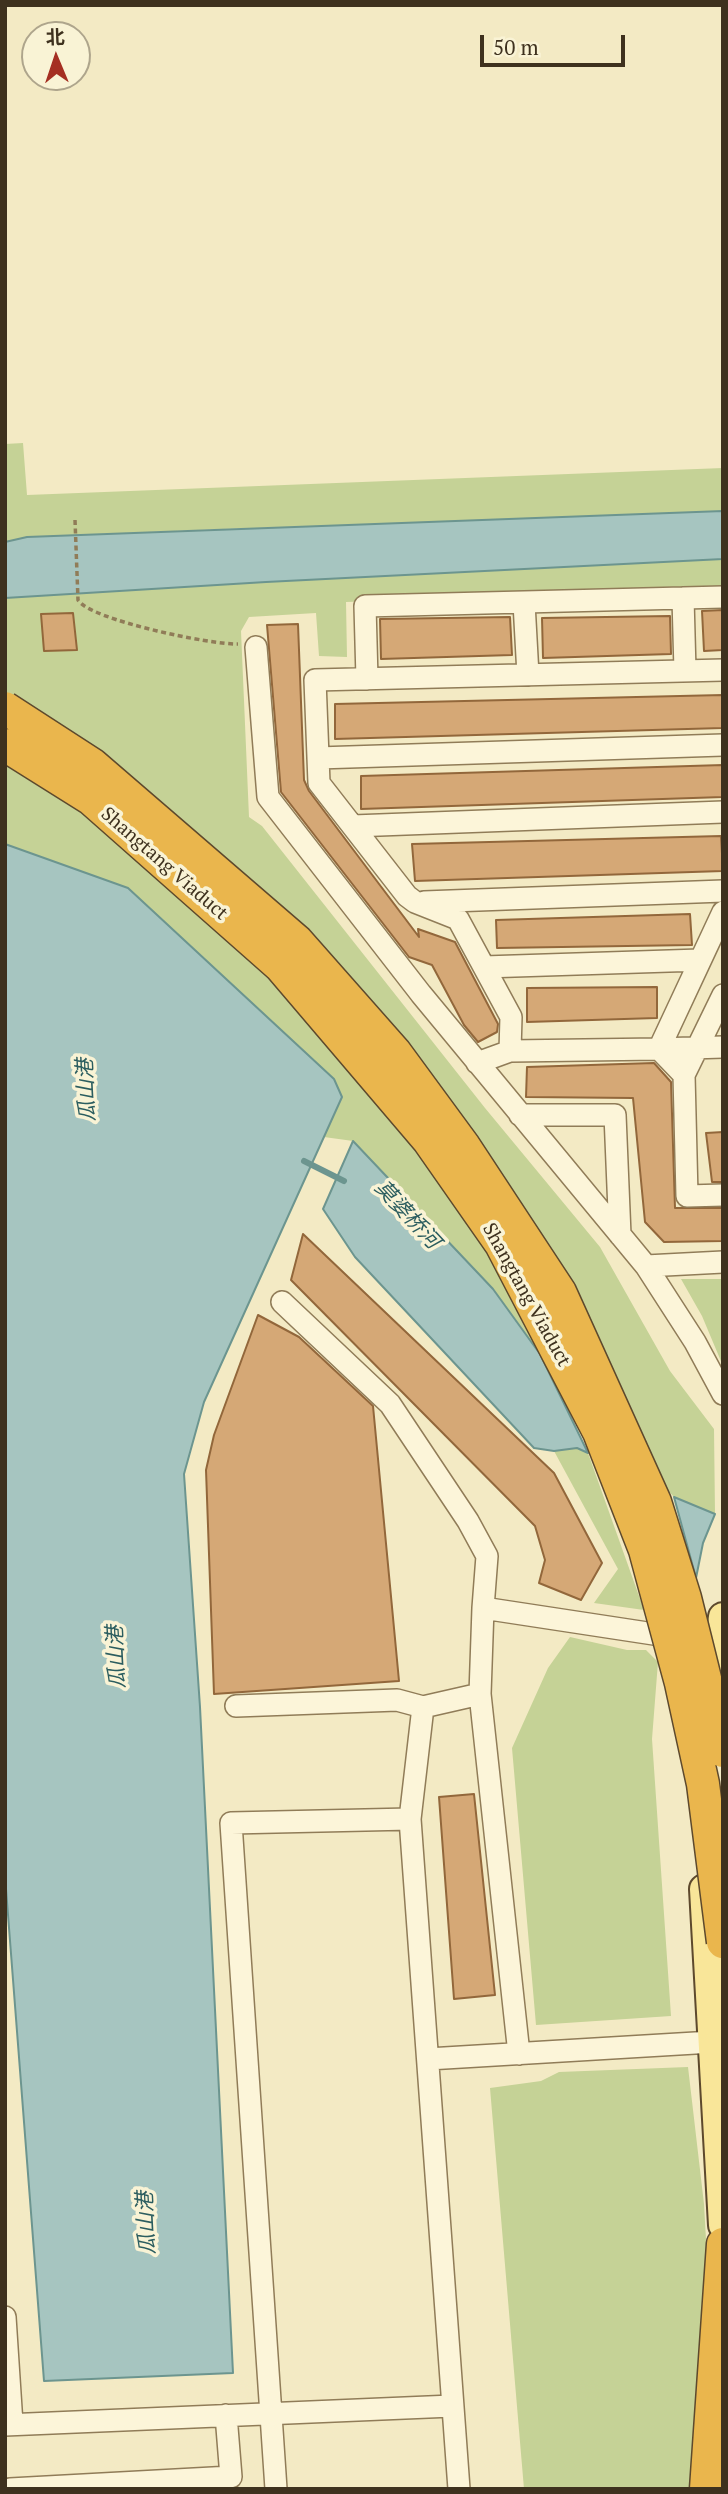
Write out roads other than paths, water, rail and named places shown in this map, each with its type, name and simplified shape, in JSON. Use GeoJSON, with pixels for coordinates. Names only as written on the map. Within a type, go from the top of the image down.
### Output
{"type":"FeatureCollection","features":[{"type":"Feature","properties":{"kind":"highway","name":"Shangtang Viaduct"},"geometry":{"type":"LineString","coordinates":[[5,708],[93,765],[298,941],[395,1052],[464,1146],[560,1292],[655,1502],[685,1598],[723,1751]]}},
{"type":"Feature","properties":{"kind":"highway","name":"Shangtang Viaduct"},"geometry":{"type":"LineString","coordinates":[[5,744],[91,799],[280,966],[429,1141],[501,1244],[599,1432],[645,1550],[681,1683],[703,1784],[723,1942]]}},
{"type":"Feature","properties":{"kind":"highway"},"geometry":{"type":"LineString","coordinates":[[708,2486],[723,2244]]}},
{"type":"Feature","properties":{"kind":"main road"},"geometry":{"type":"LineString","coordinates":[[721,1631],[707,1738],[703,1898],[723,2225]]}},
{"type":"Feature","properties":{"kind":"street"},"geometry":{"type":"LineString","coordinates":[[367,679],[365,606],[723,597]]}},
{"type":"Feature","properties":{"kind":"street"},"geometry":{"type":"LineString","coordinates":[[683,598],[685,671]]}},
{"type":"Feature","properties":{"kind":"street"},"geometry":{"type":"LineString","coordinates":[[524,603],[528,675]]}},
{"type":"Feature","properties":{"kind":"street"},"geometry":{"type":"LineString","coordinates":[[256,647],[268,797],[477,1063],[646,1266],[695,1342],[723,1394]]}},
{"type":"Feature","properties":{"kind":"street"},"geometry":{"type":"LineString","coordinates":[[510,1051],[511,1017],[458,919],[415,902],[407,896],[319,783],[315,680],[723,670]]}},
{"type":"Feature","properties":{"kind":"street"},"geometry":{"type":"LineString","coordinates":[[318,758],[723,745]]}},
{"type":"Feature","properties":{"kind":"street"},"geometry":{"type":"LineString","coordinates":[[353,826],[723,812]]}},
{"type":"Feature","properties":{"kind":"street"},"geometry":{"type":"LineString","coordinates":[[415,902],[723,891]]}},
{"type":"Feature","properties":{"kind":"street"},"geometry":{"type":"LineString","coordinates":[[659,1049],[723,912]]}},
{"type":"Feature","properties":{"kind":"street"},"geometry":{"type":"LineString","coordinates":[[484,967],[700,960]]}},
{"type":"Feature","properties":{"kind":"street"},"geometry":{"type":"LineString","coordinates":[[723,995],[684,1075],[687,1196],[723,1195]]}},
{"type":"Feature","properties":{"kind":"street"},"geometry":{"type":"LineString","coordinates":[[477,1063],[510,1051],[723,1047]]}},
{"type":"Feature","properties":{"kind":"street"},"geometry":{"type":"LineString","coordinates":[[659,1049],[684,1075]]}},
{"type":"Feature","properties":{"kind":"street"},"geometry":{"type":"LineString","coordinates":[[520,1115],[615,1115],[620,1235]]}},
{"type":"Feature","properties":{"kind":"street"},"geometry":{"type":"LineString","coordinates":[[646,1266],[723,1262]]}},
{"type":"Feature","properties":{"kind":"street"},"geometry":{"type":"LineString","coordinates":[[282,1302],[390,1404],[460,1510],[486,1556],[480,1695],[519,2054]]}},
{"type":"Feature","properties":{"kind":"street"},"geometry":{"type":"LineString","coordinates":[[483,1608],[721,1631]]}},
{"type":"Feature","properties":{"kind":"street"},"geometry":{"type":"LineString","coordinates":[[236,1706],[397,1700],[423,1707],[480,1695]]}},
{"type":"Feature","properties":{"kind":"street"},"geometry":{"type":"LineString","coordinates":[[423,1707],[410,1819],[459,2489]]}},
{"type":"Feature","properties":{"kind":"street"},"geometry":{"type":"LineString","coordinates":[[276,2489],[231,1823],[410,1819]]}},
{"type":"Feature","properties":{"kind":"street"},"geometry":{"type":"LineString","coordinates":[[428,2059],[712,2042]]}},
{"type":"Feature","properties":{"kind":"street"},"geometry":{"type":"LineString","coordinates":[[5,2317],[9,2424],[453,2406]]}},
{"type":"Feature","properties":{"kind":"street"},"geometry":{"type":"LineString","coordinates":[[10,2489],[231,2483],[226,2415]]}},
{"type":"Feature","properties":{"kind":"water"},"geometry":{"type":"Polygon","coordinates":[[[723,511],[723,559],[5,598],[5,542],[27,537],[723,511]]]}},
{"type":"Feature","properties":{"kind":"water","name":"瓜山港"},"geometry":{"type":"Polygon","coordinates":[[[5,844],[128,888],[334,1079],[342,1097],[204,1402],[184,1474],[200,1707],[233,2373],[44,2381],[5,1876],[5,844]]]}},
{"type":"Feature","properties":{"kind":"water"},"geometry":{"type":"Polygon","coordinates":[[[353,1141],[493,1289],[540,1354],[588,1453],[577,1448],[554,1451],[534,1448],[355,1257],[323,1209],[353,1141]]]}},
{"type":"Feature","properties":{"kind":"water"},"geometry":{"type":"Polygon","coordinates":[[[674,1497],[715,1514],[703,1543],[696,1578],[674,1497]]]}},
{"type":"Feature","properties":{"kind":"waterway","name":"莫婆桥河"},"geometry":{"type":"LineString","coordinates":[[304,1161],[344,1181]]}}]}
